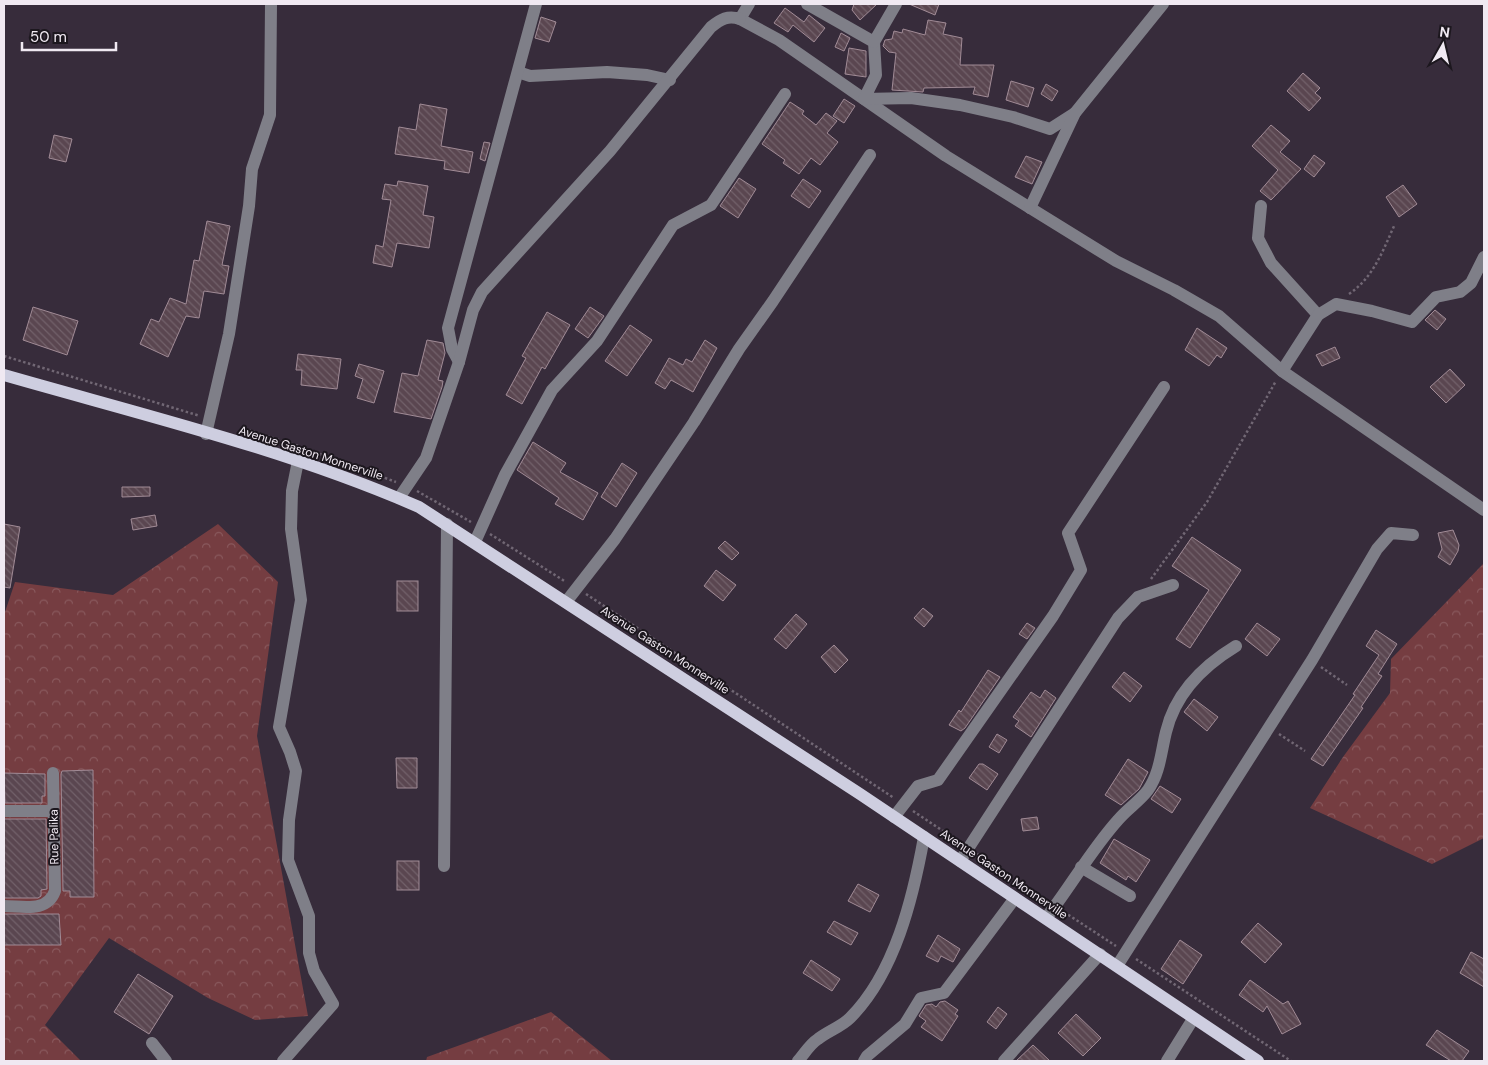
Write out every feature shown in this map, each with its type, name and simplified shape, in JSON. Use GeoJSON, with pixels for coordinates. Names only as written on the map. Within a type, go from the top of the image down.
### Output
{"type":"FeatureCollection","features":[{"type":"Feature","properties":{"kind":"main road","name":"Avenue Gaston Monnerville"},"geometry":{"type":"LineString","coordinates":[[4,375],[298,461],[419,507],[894,817],[1258,1061]]}},
{"type":"Feature","properties":{"kind":"street"},"geometry":{"type":"LineString","coordinates":[[206,434],[229,334],[249,206],[252,169],[270,115],[271,4]]}},
{"type":"Feature","properties":{"kind":"street"},"geometry":{"type":"LineString","coordinates":[[459,362],[452,349],[448,328],[536,4]]}},
{"type":"Feature","properties":{"kind":"street"},"geometry":{"type":"LineString","coordinates":[[740,19],[749,4]]}},
{"type":"Feature","properties":{"kind":"street"},"geometry":{"type":"LineString","coordinates":[[807,4],[874,42]]}},
{"type":"Feature","properties":{"kind":"street"},"geometry":{"type":"LineString","coordinates":[[864,100],[876,75],[874,42],[896,4]]}},
{"type":"Feature","properties":{"kind":"street"},"geometry":{"type":"LineString","coordinates":[[1030,208],[1075,114],[1163,4]]}},
{"type":"Feature","properties":{"kind":"street"},"geometry":{"type":"LineString","coordinates":[[399,498],[426,458],[459,362],[473,310],[490,280],[610,151],[624,130],[670,80],[711,27],[722,19],[734,17],[779,40],[946,156],[1116,262],[1174,290],[1219,316],[1282,371],[1484,510]]}},
{"type":"Feature","properties":{"kind":"street"},"geometry":{"type":"LineString","coordinates":[[518,72],[530,76],[627,73],[670,80]]}},
{"type":"Feature","properties":{"kind":"street"},"geometry":{"type":"LineString","coordinates":[[474,542],[505,475],[552,390],[597,341],[674,225],[711,205],[785,94]]}},
{"type":"Feature","properties":{"kind":"street"},"geometry":{"type":"LineString","coordinates":[[864,100],[911,98],[960,105],[1013,117],[1050,129],[1075,114]]}},
{"type":"Feature","properties":{"kind":"street"},"geometry":{"type":"LineString","coordinates":[[566,602],[614,539],[870,155]]}},
{"type":"Feature","properties":{"kind":"street"},"geometry":{"type":"LineString","coordinates":[[1261,206],[1258,238],[1271,263],[1318,315]]}},
{"type":"Feature","properties":{"kind":"street"},"geometry":{"type":"LineString","coordinates":[[1282,371],[1318,315],[1336,304],[1412,322],[1436,297],[1460,292],[1471,283],[1484,257]]}},
{"type":"Feature","properties":{"kind":"street"},"geometry":{"type":"LineString","coordinates":[[894,817],[918,786],[938,780],[1057,608],[1081,570],[1068,533],[1164,386]]}},
{"type":"Feature","properties":{"kind":"street"},"geometry":{"type":"LineString","coordinates":[[284,1061],[334,1004],[314,972],[309,953],[309,916],[288,860],[289,820],[296,772],[279,727],[301,600],[291,529],[292,491],[298,461]]}},
{"type":"Feature","properties":{"kind":"street"},"geometry":{"type":"LineString","coordinates":[[444,866],[447,524]]}},
{"type":"Feature","properties":{"kind":"street"},"geometry":{"type":"LineString","coordinates":[[1117,966],[1312,660],[1376,549],[1391,533],[1413,535]]}},
{"type":"Feature","properties":{"kind":"street"},"geometry":{"type":"LineString","coordinates":[[960,861],[1118,618],[1138,597],[1173,585]]}},
{"type":"Feature","properties":{"kind":"street"},"geometry":{"type":"LineString","coordinates":[[1046,918],[1081,867],[1118,820],[1148,790],[1157,774],[1173,710],[1192,681],[1215,659],[1236,646]]}},
{"type":"Feature","properties":{"kind":"street","name":"Rue Palika"},"geometry":{"type":"LineString","coordinates":[[4,906],[44,906],[52,900],[55,891],[52,772]]}},
{"type":"Feature","properties":{"kind":"street"},"geometry":{"type":"LineString","coordinates":[[4,811],[53,811]]}},
{"type":"Feature","properties":{"kind":"street"},"geometry":{"type":"LineString","coordinates":[[798,1061],[817,1040],[850,1019],[874,988],[898,936],[914,890],[924,837]]}},
{"type":"Feature","properties":{"kind":"street"},"geometry":{"type":"LineString","coordinates":[[1081,867],[1130,896]]}},
{"type":"Feature","properties":{"kind":"street"},"geometry":{"type":"LineString","coordinates":[[864,1061],[867,1056],[905,1024],[921,998],[944,993],[1015,898]]}},
{"type":"Feature","properties":{"kind":"street"},"geometry":{"type":"LineString","coordinates":[[1004,1061],[1100,954]]}},
{"type":"Feature","properties":{"kind":"street"},"geometry":{"type":"LineString","coordinates":[[1167,1061],[1194,1019]]}},
{"type":"Feature","properties":{"kind":"street"},"geometry":{"type":"LineString","coordinates":[[152,1043],[166,1061]]}},
{"type":"Feature","properties":{"kind":"path"},"geometry":{"type":"LineString","coordinates":[[1336,304],[1358,288],[1374,270],[1395,224]]}},
{"type":"Feature","properties":{"kind":"path"},"geometry":{"type":"LineString","coordinates":[[1138,597],[1207,502],[1282,371]]}},
{"type":"Feature","properties":{"kind":"path"},"geometry":{"type":"LineString","coordinates":[[1312,660],[1347,685]]}},
{"type":"Feature","properties":{"kind":"path"},"geometry":{"type":"LineString","coordinates":[[1269,728],[1306,751]]}},
{"type":"Feature","properties":{"kind":"green space"},"geometry":{"type":"Polygon","coordinates":[[[218,524],[278,582],[257,736],[308,1016],[255,1020],[208,998],[109,938],[45,1025],[81,1061],[4,1061],[4,615],[15,582],[113,595],[218,524]]]}},
{"type":"Feature","properties":{"kind":"green space"},"geometry":{"type":"Polygon","coordinates":[[[1484,563],[1484,838],[1432,864],[1310,808],[1343,757],[1390,693],[1391,659],[1484,563]]]}},
{"type":"Feature","properties":{"kind":"green space"},"geometry":{"type":"Polygon","coordinates":[[[551,1012],[612,1061],[426,1061],[427,1057],[551,1012]]]}},
{"type":"Feature","properties":{"kind":"building"},"geometry":{"type":"Polygon","coordinates":[[[854,4],[877,4],[860,20],[852,10],[854,4]]]}},
{"type":"Feature","properties":{"kind":"building"},"geometry":{"type":"Polygon","coordinates":[[[909,4],[939,4],[935,15],[909,4]]]}},
{"type":"Feature","properties":{"kind":"building"},"geometry":{"type":"Polygon","coordinates":[[[785,8],[804,22],[809,15],[825,28],[814,42],[793,25],[788,32],[774,23],[785,8]]]}},
{"type":"Feature","properties":{"kind":"building"},"geometry":{"type":"Polygon","coordinates":[[[541,17],[556,22],[549,42],[535,38],[541,17]]]}},
{"type":"Feature","properties":{"kind":"building"},"geometry":{"type":"Polygon","coordinates":[[[928,20],[946,23],[943,34],[962,38],[960,65],[994,65],[988,97],[973,94],[975,87],[924,88],[923,92],[892,90],[896,53],[889,52],[883,46],[885,40],[892,39],[894,31],[902,33],[903,29],[925,35],[928,20]]]}},
{"type":"Feature","properties":{"kind":"building"},"geometry":{"type":"Polygon","coordinates":[[[841,33],[850,38],[844,51],[835,47],[841,33]]]}},
{"type":"Feature","properties":{"kind":"building"},"geometry":{"type":"Polygon","coordinates":[[[849,48],[866,51],[866,77],[845,74],[849,48]]]}},
{"type":"Feature","properties":{"kind":"building"},"geometry":{"type":"Polygon","coordinates":[[[1303,73],[1320,88],[1315,93],[1321,98],[1309,111],[1287,91],[1303,73]]]}},
{"type":"Feature","properties":{"kind":"building"},"geometry":{"type":"Polygon","coordinates":[[[1011,81],[1034,88],[1028,107],[1006,100],[1011,81]]]}},
{"type":"Feature","properties":{"kind":"building"},"geometry":{"type":"Polygon","coordinates":[[[1046,84],[1058,91],[1052,101],[1041,94],[1046,84]]]}},
{"type":"Feature","properties":{"kind":"building"},"geometry":{"type":"Polygon","coordinates":[[[844,99],[855,106],[844,123],[833,116],[844,99]]]}},
{"type":"Feature","properties":{"kind":"building"},"geometry":{"type":"Polygon","coordinates":[[[790,102],[804,111],[802,114],[816,125],[826,113],[837,121],[827,133],[838,142],[820,165],[811,158],[799,174],[783,163],[785,160],[762,144],[790,102]]]}},
{"type":"Feature","properties":{"kind":"building"},"geometry":{"type":"Polygon","coordinates":[[[420,104],[447,109],[441,146],[473,152],[469,173],[444,169],[445,161],[395,154],[399,127],[416,130],[420,104]]]}},
{"type":"Feature","properties":{"kind":"building"},"geometry":{"type":"Polygon","coordinates":[[[1271,125],[1290,141],[1280,152],[1301,169],[1271,200],[1260,191],[1278,170],[1252,146],[1271,125]]]}},
{"type":"Feature","properties":{"kind":"building"},"geometry":{"type":"Polygon","coordinates":[[[54,135],[72,139],[66,162],[49,158],[54,135]]]}},
{"type":"Feature","properties":{"kind":"building"},"geometry":{"type":"Polygon","coordinates":[[[484,142],[490,143],[485,161],[480,159],[484,142]]]}},
{"type":"Feature","properties":{"kind":"building"},"geometry":{"type":"Polygon","coordinates":[[[1314,155],[1325,163],[1314,177],[1304,169],[1314,155]]]}},
{"type":"Feature","properties":{"kind":"building"},"geometry":{"type":"Polygon","coordinates":[[[1026,156],[1042,162],[1032,184],[1015,177],[1026,156]]]}},
{"type":"Feature","properties":{"kind":"building"},"geometry":{"type":"Polygon","coordinates":[[[739,178],[756,189],[738,218],[720,206],[739,178]]]}},
{"type":"Feature","properties":{"kind":"building"},"geometry":{"type":"Polygon","coordinates":[[[803,179],[821,191],[809,208],[791,196],[803,179]]]}},
{"type":"Feature","properties":{"kind":"building"},"geometry":{"type":"Polygon","coordinates":[[[398,181],[428,186],[423,215],[434,217],[429,248],[397,243],[392,267],[373,263],[376,245],[383,247],[391,200],[382,199],[385,184],[397,186],[398,181]]]}},
{"type":"Feature","properties":{"kind":"building"},"geometry":{"type":"Polygon","coordinates":[[[1403,185],[1417,204],[1399,217],[1386,197],[1403,185]]]}},
{"type":"Feature","properties":{"kind":"building"},"geometry":{"type":"Polygon","coordinates":[[[207,221],[230,226],[222,265],[229,266],[224,294],[204,291],[199,318],[186,316],[168,357],[140,344],[151,319],[159,322],[170,298],[186,304],[194,260],[199,261],[207,221]]]}},
{"type":"Feature","properties":{"kind":"building"},"geometry":{"type":"Polygon","coordinates":[[[33,307],[78,321],[67,355],[23,340],[33,307]]]}},
{"type":"Feature","properties":{"kind":"building"},"geometry":{"type":"Polygon","coordinates":[[[590,307],[604,316],[588,338],[575,329],[590,307]]]}},
{"type":"Feature","properties":{"kind":"building"},"geometry":{"type":"Polygon","coordinates":[[[1435,310],[1446,319],[1437,330],[1425,320],[1435,310]]]}},
{"type":"Feature","properties":{"kind":"building"},"geometry":{"type":"Polygon","coordinates":[[[547,312],[570,325],[545,369],[542,367],[522,404],[506,395],[526,358],[522,356],[547,312]]]}},
{"type":"Feature","properties":{"kind":"building"},"geometry":{"type":"Polygon","coordinates":[[[630,325],[652,340],[627,376],[605,361],[630,325]]]}},
{"type":"Feature","properties":{"kind":"building"},"geometry":{"type":"Polygon","coordinates":[[[1197,328],[1227,348],[1221,358],[1217,355],[1209,366],[1185,350],[1197,328]]]}},
{"type":"Feature","properties":{"kind":"building"},"geometry":{"type":"Polygon","coordinates":[[[427,340],[443,343],[445,353],[438,380],[443,381],[442,387],[431,419],[394,412],[402,373],[418,376],[427,340]]]}},
{"type":"Feature","properties":{"kind":"building"},"geometry":{"type":"Polygon","coordinates":[[[705,340],[717,348],[693,392],[671,380],[665,389],[655,383],[669,358],[683,365],[686,359],[692,362],[705,340]]]}},
{"type":"Feature","properties":{"kind":"building"},"geometry":{"type":"Polygon","coordinates":[[[1335,347],[1340,358],[1322,366],[1316,355],[1335,347]]]}},
{"type":"Feature","properties":{"kind":"building"},"geometry":{"type":"Polygon","coordinates":[[[298,354],[341,359],[337,389],[301,385],[302,370],[296,370],[298,354]]]}},
{"type":"Feature","properties":{"kind":"building"},"geometry":{"type":"Polygon","coordinates":[[[359,364],[384,371],[374,403],[357,398],[363,379],[355,376],[359,364]]]}},
{"type":"Feature","properties":{"kind":"building"},"geometry":{"type":"Polygon","coordinates":[[[1450,369],[1465,385],[1446,403],[1430,387],[1450,369]]]}},
{"type":"Feature","properties":{"kind":"building"},"geometry":{"type":"Polygon","coordinates":[[[533,442],[566,463],[560,472],[598,493],[583,520],[555,504],[559,498],[517,470],[533,442]]]}},
{"type":"Feature","properties":{"kind":"building"},"geometry":{"type":"Polygon","coordinates":[[[622,463],[637,473],[616,507],[601,497],[622,463]]]}},
{"type":"Feature","properties":{"kind":"building"},"geometry":{"type":"Polygon","coordinates":[[[122,487],[150,487],[150,496],[122,497],[122,487]]]}},
{"type":"Feature","properties":{"kind":"building"},"geometry":{"type":"Polygon","coordinates":[[[155,515],[157,526],[133,530],[131,519],[155,515]]]}},
{"type":"Feature","properties":{"kind":"building"},"geometry":{"type":"Polygon","coordinates":[[[4,524],[20,527],[10,588],[4,587],[4,524]]]}},
{"type":"Feature","properties":{"kind":"building"},"geometry":{"type":"Polygon","coordinates":[[[1453,530],[1459,545],[1458,551],[1450,565],[1438,557],[1442,549],[1438,533],[1453,530]]]}},
{"type":"Feature","properties":{"kind":"building"},"geometry":{"type":"Polygon","coordinates":[[[1192,537],[1241,570],[1190,648],[1176,639],[1209,590],[1172,566],[1192,537]]]}},
{"type":"Feature","properties":{"kind":"building"},"geometry":{"type":"Polygon","coordinates":[[[725,541],[739,553],[732,560],[718,548],[725,541]]]}},
{"type":"Feature","properties":{"kind":"building"},"geometry":{"type":"Polygon","coordinates":[[[716,570],[736,585],[723,601],[704,586],[716,570]]]}},
{"type":"Feature","properties":{"kind":"building"},"geometry":{"type":"Polygon","coordinates":[[[397,581],[418,581],[418,611],[397,611],[397,581]]]}},
{"type":"Feature","properties":{"kind":"building"},"geometry":{"type":"Polygon","coordinates":[[[923,608],[933,616],[924,627],[914,618],[923,608]]]}},
{"type":"Feature","properties":{"kind":"building"},"geometry":{"type":"Polygon","coordinates":[[[796,614],[807,624],[786,649],[774,639],[796,614]]]}},
{"type":"Feature","properties":{"kind":"building"},"geometry":{"type":"Polygon","coordinates":[[[1027,623],[1035,628],[1027,639],[1019,634],[1027,623]]]}},
{"type":"Feature","properties":{"kind":"building"},"geometry":{"type":"Polygon","coordinates":[[[1257,623],[1280,639],[1267,656],[1245,639],[1257,623]]]}},
{"type":"Feature","properties":{"kind":"building"},"geometry":{"type":"Polygon","coordinates":[[[1376,630],[1397,644],[1378,674],[1382,676],[1361,707],[1363,708],[1323,766],[1311,759],[1355,695],[1353,694],[1379,655],[1366,646],[1376,630]]]}},
{"type":"Feature","properties":{"kind":"building"},"geometry":{"type":"Polygon","coordinates":[[[834,645],[848,660],[835,673],[821,657],[834,645]]]}},
{"type":"Feature","properties":{"kind":"building"},"geometry":{"type":"Polygon","coordinates":[[[988,670],[1000,677],[965,728],[961,731],[949,725],[959,710],[961,712],[988,670]]]}},
{"type":"Feature","properties":{"kind":"building"},"geometry":{"type":"Polygon","coordinates":[[[1124,672],[1142,686],[1130,702],[1112,687],[1124,672]]]}},
{"type":"Feature","properties":{"kind":"building"},"geometry":{"type":"Polygon","coordinates":[[[1045,690],[1056,698],[1031,737],[1015,726],[1019,721],[1013,717],[1031,692],[1040,698],[1045,690]]]}},
{"type":"Feature","properties":{"kind":"building"},"geometry":{"type":"Polygon","coordinates":[[[1194,699],[1218,717],[1207,731],[1184,712],[1194,699]]]}},
{"type":"Feature","properties":{"kind":"building"},"geometry":{"type":"Polygon","coordinates":[[[997,734],[1007,740],[999,753],[989,747],[997,734]]]}},
{"type":"Feature","properties":{"kind":"building"},"geometry":{"type":"Polygon","coordinates":[[[396,758],[417,758],[417,788],[397,788],[396,758]]]}},
{"type":"Feature","properties":{"kind":"building"},"geometry":{"type":"Polygon","coordinates":[[[1128,759],[1148,772],[1139,789],[1121,805],[1105,795],[1128,759]]]}},
{"type":"Feature","properties":{"kind":"building"},"geometry":{"type":"Polygon","coordinates":[[[979,764],[983,764],[998,774],[987,790],[969,778],[979,764]]]}},
{"type":"Feature","properties":{"kind":"building"},"geometry":{"type":"Polygon","coordinates":[[[93,770],[94,897],[70,897],[70,891],[63,891],[61,774],[62,771],[93,770]]]}},
{"type":"Feature","properties":{"kind":"building"},"geometry":{"type":"Polygon","coordinates":[[[4,773],[45,774],[45,796],[42,796],[42,803],[5,803],[4,773]]]}},
{"type":"Feature","properties":{"kind":"building"},"geometry":{"type":"Polygon","coordinates":[[[1160,786],[1181,799],[1172,813],[1151,799],[1160,786]]]}},
{"type":"Feature","properties":{"kind":"building"},"geometry":{"type":"Polygon","coordinates":[[[1037,817],[1039,829],[1023,831],[1021,819],[1037,817]]]}},
{"type":"Feature","properties":{"kind":"building"},"geometry":{"type":"Polygon","coordinates":[[[4,819],[46,819],[47,889],[41,890],[41,896],[38,898],[4,898],[4,819]]]}},
{"type":"Feature","properties":{"kind":"building"},"geometry":{"type":"Polygon","coordinates":[[[1114,839],[1150,860],[1136,882],[1128,876],[1126,880],[1100,863],[1114,839]]]}},
{"type":"Feature","properties":{"kind":"building"},"geometry":{"type":"Polygon","coordinates":[[[397,861],[419,861],[419,890],[397,890],[397,861]]]}},
{"type":"Feature","properties":{"kind":"building"},"geometry":{"type":"Polygon","coordinates":[[[858,884],[879,895],[870,912],[848,901],[858,884]]]}},
{"type":"Feature","properties":{"kind":"building"},"geometry":{"type":"Polygon","coordinates":[[[4,914],[59,914],[61,945],[4,945],[4,914]]]}},
{"type":"Feature","properties":{"kind":"building"},"geometry":{"type":"Polygon","coordinates":[[[834,921],[858,933],[851,945],[827,932],[834,921]]]}},
{"type":"Feature","properties":{"kind":"building"},"geometry":{"type":"Polygon","coordinates":[[[1258,923],[1282,944],[1265,963],[1241,942],[1258,923]]]}},
{"type":"Feature","properties":{"kind":"building"},"geometry":{"type":"Polygon","coordinates":[[[938,935],[960,949],[953,962],[941,956],[938,962],[926,956],[938,935]]]}},
{"type":"Feature","properties":{"kind":"building"},"geometry":{"type":"Polygon","coordinates":[[[1180,940],[1202,955],[1183,984],[1161,969],[1180,940]]]}},
{"type":"Feature","properties":{"kind":"building"},"geometry":{"type":"Polygon","coordinates":[[[1471,952],[1484,959],[1484,987],[1460,973],[1471,952]]]}},
{"type":"Feature","properties":{"kind":"building"},"geometry":{"type":"Polygon","coordinates":[[[811,960],[840,979],[832,991],[803,973],[811,960]]]}},
{"type":"Feature","properties":{"kind":"building"},"geometry":{"type":"Polygon","coordinates":[[[138,974],[173,996],[149,1034],[114,1012],[138,974]]]}},
{"type":"Feature","properties":{"kind":"building"},"geometry":{"type":"Polygon","coordinates":[[[1250,980],[1283,1004],[1288,1001],[1301,1024],[1282,1034],[1267,1006],[1263,1012],[1239,995],[1250,980]]]}},
{"type":"Feature","properties":{"kind":"building"},"geometry":{"type":"Polygon","coordinates":[[[945,1001],[958,1010],[955,1014],[958,1016],[942,1041],[921,1027],[926,1021],[919,1016],[926,1005],[932,1004],[936,1007],[940,1002],[945,1001]]]}},
{"type":"Feature","properties":{"kind":"building"},"geometry":{"type":"Polygon","coordinates":[[[998,1007],[1007,1014],[996,1029],[987,1022],[998,1007]]]}},
{"type":"Feature","properties":{"kind":"building"},"geometry":{"type":"Polygon","coordinates":[[[1076,1014],[1101,1038],[1083,1056],[1058,1033],[1076,1014]]]}},
{"type":"Feature","properties":{"kind":"building"},"geometry":{"type":"Polygon","coordinates":[[[1437,1030],[1469,1051],[1462,1061],[1451,1061],[1426,1045],[1437,1030]]]}},
{"type":"Feature","properties":{"kind":"building"},"geometry":{"type":"Polygon","coordinates":[[[1033,1045],[1050,1061],[1016,1061],[1033,1045]]]}}]}
